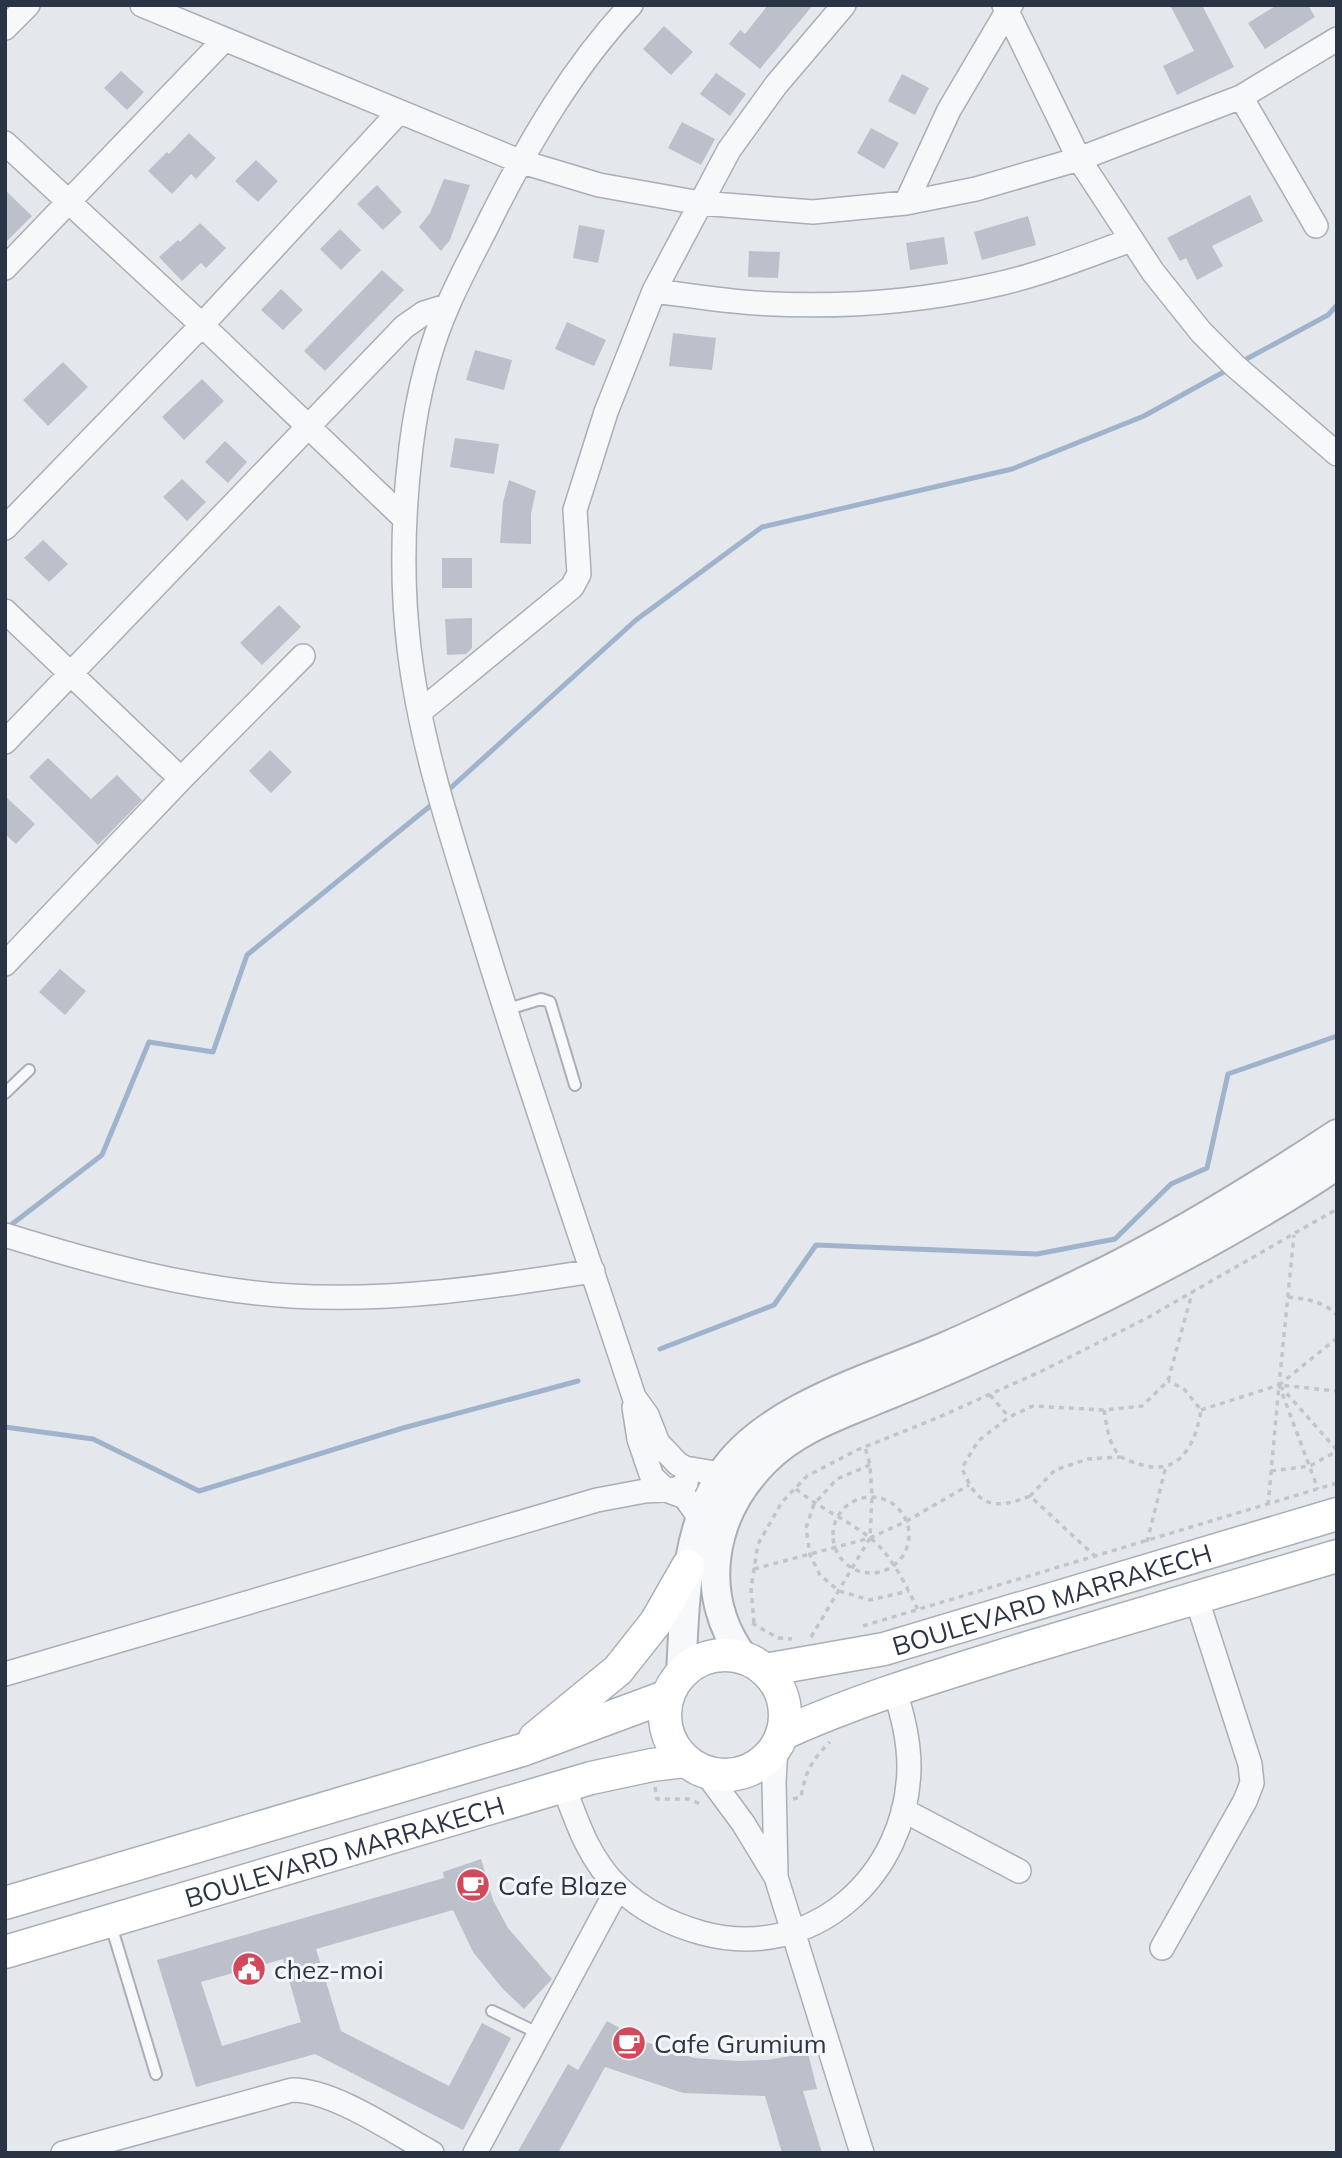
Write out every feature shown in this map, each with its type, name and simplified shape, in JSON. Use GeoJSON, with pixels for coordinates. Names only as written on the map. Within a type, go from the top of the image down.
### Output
{"type":"FeatureCollection","features":[{"type":"Feature","properties":{"kind":"main road","name":"BOULEVARD MARRAKECH"},"geometry":{"type":"LineString","coordinates":[[5,1903],[522,1750],[675,1685],[703,1659],[815,1647],[884,1649],[1337,1514]]}},
{"type":"Feature","properties":{"kind":"main road","name":"BOULEVARD MARRAKECH"},"geometry":{"type":"LineString","coordinates":[[5,1951],[618,1771],[652,1765],[696,1767],[722,1776],[738,1774],[760,1764],[779,1741],[825,1715],[894,1689],[1337,1556]]}},
{"type":"Feature","properties":{"kind":"main road"},"geometry":{"type":"LineString","coordinates":[[522,1750],[618,1670],[656,1622],[688,1566]]}},
{"type":"Feature","properties":{"kind":"main road"},"geometry":{"type":"LineString","coordinates":[[745,1654],[778,1686],[785,1706],[779,1741]]}},
{"type":"Feature","properties":{"kind":"main road"},"geometry":{"type":"LineString","coordinates":[[675,1685],[665,1710],[667,1731],[676,1751],[696,1767]]}},
{"type":"Feature","properties":{"kind":"street"},"geometry":{"type":"LineString","coordinates":[[5,28],[28,5]]}},
{"type":"Feature","properties":{"kind":"street"},"geometry":{"type":"LineString","coordinates":[[142,5],[519,161],[599,185],[700,203],[813,212],[906,203],[976,189],[1079,159],[1241,97],[1337,39]]}},
{"type":"Feature","properties":{"kind":"street"},"geometry":{"type":"LineString","coordinates":[[631,5],[610,28],[545,118],[519,161],[447,306],[435,340],[411,446],[405,519],[406,618],[414,680],[440,797],[505,1010],[634,1397],[636,1427],[650,1472],[666,1490],[685,1497],[701,1520]]}},
{"type":"Feature","properties":{"kind":"street"},"geometry":{"type":"LineString","coordinates":[[421,711],[572,587],[579,574],[575,510],[606,412],[654,291],[729,150],[803,52],[844,5]]}},
{"type":"Feature","properties":{"kind":"street"},"geometry":{"type":"LineString","coordinates":[[906,203],[949,110],[1007,7]]}},
{"type":"Feature","properties":{"kind":"street"},"geometry":{"type":"LineString","coordinates":[[1007,7],[1079,159],[1153,272],[1201,332],[1252,381],[1337,454]]}},
{"type":"Feature","properties":{"kind":"street"},"geometry":{"type":"LineString","coordinates":[[5,268],[223,40]]}},
{"type":"Feature","properties":{"kind":"street"},"geometry":{"type":"LineString","coordinates":[[1241,97],[1316,226]]}},
{"type":"Feature","properties":{"kind":"street"},"geometry":{"type":"LineString","coordinates":[[5,528],[202,325],[399,112]]}},
{"type":"Feature","properties":{"kind":"street"},"geometry":{"type":"LineString","coordinates":[[5,143],[202,325],[405,519]]}},
{"type":"Feature","properties":{"kind":"street"},"geometry":{"type":"LineString","coordinates":[[654,291],[754,303],[838,304],[911,300],[990,286],[1044,272],[1131,240]]}},
{"type":"Feature","properties":{"kind":"street"},"geometry":{"type":"LineString","coordinates":[[5,741],[404,327],[424,313],[447,306]]}},
{"type":"Feature","properties":{"kind":"street"},"geometry":{"type":"LineString","coordinates":[[5,611],[181,779]]}},
{"type":"Feature","properties":{"kind":"street"},"geometry":{"type":"LineString","coordinates":[[5,964],[181,779],[303,656]]}},
{"type":"Feature","properties":{"kind":"street"},"geometry":{"type":"LineString","coordinates":[[675,1685],[688,1566],[701,1520],[722,1474],[754,1439],[790,1413],[965,1338],[1146,1250],[1226,1205],[1337,1134]]}},
{"type":"Feature","properties":{"kind":"street"},"geometry":{"type":"LineString","coordinates":[[745,1654],[718,1605],[714,1568],[719,1542],[741,1491],[753,1474],[779,1448],[829,1419],[933,1377],[1098,1299],[1271,1206],[1337,1165]]}},
{"type":"Feature","properties":{"kind":"street"},"geometry":{"type":"LineString","coordinates":[[5,1235],[155,1276],[241,1291],[291,1296],[341,1297],[436,1292],[593,1270]]}},
{"type":"Feature","properties":{"kind":"street"},"geometry":{"type":"LineString","coordinates":[[5,1674],[597,1500],[683,1486],[687,1473],[658,1443],[647,1415],[634,1397]]}},
{"type":"Feature","properties":{"kind":"street"},"geometry":{"type":"LineString","coordinates":[[597,1500],[666,1466],[681,1466],[722,1474]]}},
{"type":"Feature","properties":{"kind":"street"},"geometry":{"type":"LineString","coordinates":[[1162,1948],[1245,1801],[1252,1783],[1250,1764],[1196,1597]]}},
{"type":"Feature","properties":{"kind":"street"},"geometry":{"type":"LineString","coordinates":[[564,1787],[585,1839],[598,1862],[618,1888],[660,1917],[713,1936],[768,1939],[793,1933],[815,1925],[833,1913],[864,1884],[888,1850],[903,1810],[907,1790],[908,1749],[903,1718],[894,1689]]}},
{"type":"Feature","properties":{"kind":"street"},"geometry":{"type":"LineString","coordinates":[[776,1877],[774,1805],[779,1741]]}},
{"type":"Feature","properties":{"kind":"street"},"geometry":{"type":"LineString","coordinates":[[696,1767],[740,1819],[776,1877],[862,2153]]}},
{"type":"Feature","properties":{"kind":"street"},"geometry":{"type":"LineString","coordinates":[[903,1810],[1019,1871]]}},
{"type":"Feature","properties":{"kind":"street"},"geometry":{"type":"LineString","coordinates":[[475,2153],[618,1888]]}},
{"type":"Feature","properties":{"kind":"street"},"geometry":{"type":"LineString","coordinates":[[63,2153],[292,2090],[326,2095],[432,2153]]}},
{"type":"Feature","properties":{"kind":"lane"},"geometry":{"type":"LineString","coordinates":[[505,1010],[541,999],[550,1002],[575,1085]]}},
{"type":"Feature","properties":{"kind":"lane"},"geometry":{"type":"LineString","coordinates":[[5,1093],[29,1070]]}},
{"type":"Feature","properties":{"kind":"lane"},"geometry":{"type":"LineString","coordinates":[[110,1920],[156,2074]]}},
{"type":"Feature","properties":{"kind":"lane"},"geometry":{"type":"LineString","coordinates":[[492,2011],[540,2034]]}},
{"type":"Feature","properties":{"kind":"path"},"geometry":{"type":"LineString","coordinates":[[745,1654],[754,1623],[751,1588],[758,1545],[782,1502],[807,1476],[865,1447],[990,1395],[1067,1359],[1193,1292],[1337,1209]]}},
{"type":"Feature","properties":{"kind":"path"},"geometry":{"type":"LineString","coordinates":[[1268,1506],[1294,1234]]}},
{"type":"Feature","properties":{"kind":"path"},"geometry":{"type":"LineString","coordinates":[[1168,1381],[1184,1389],[1201,1410],[1198,1432],[1186,1454],[1166,1466],[1148,1467],[1121,1457],[1088,1459],[1055,1470],[1030,1496],[1006,1506],[986,1503],[969,1486],[962,1468],[978,1441],[1009,1417],[1033,1406],[1104,1410],[1142,1406],[1168,1381],[1193,1292]]}},
{"type":"Feature","properties":{"kind":"path"},"geometry":{"type":"LineString","coordinates":[[1288,1297],[1312,1299],[1337,1315]]}},
{"type":"Feature","properties":{"kind":"path"},"geometry":{"type":"LineString","coordinates":[[1201,1410],[1279,1385],[1337,1338]]}},
{"type":"Feature","properties":{"kind":"path"},"geometry":{"type":"LineString","coordinates":[[1279,1385],[1337,1391]]}},
{"type":"Feature","properties":{"kind":"path"},"geometry":{"type":"LineString","coordinates":[[1271,1471],[1310,1466],[1337,1450],[1279,1385]]}},
{"type":"Feature","properties":{"kind":"path"},"geometry":{"type":"LineString","coordinates":[[1279,1385],[1318,1489]]}},
{"type":"Feature","properties":{"kind":"path"},"geometry":{"type":"LineString","coordinates":[[990,1395],[1009,1417]]}},
{"type":"Feature","properties":{"kind":"path"},"geometry":{"type":"LineString","coordinates":[[1104,1410],[1110,1440],[1121,1457]]}},
{"type":"Feature","properties":{"kind":"path"},"geometry":{"type":"LineString","coordinates":[[754,1623],[778,1638],[815,1647],[839,1591],[870,1538],[872,1496],[870,1465],[865,1447]]}},
{"type":"Feature","properties":{"kind":"path"},"geometry":{"type":"LineString","coordinates":[[870,1465],[837,1479],[814,1504],[806,1528],[810,1555],[820,1575],[839,1591],[870,1600],[909,1591]]}},
{"type":"Feature","properties":{"kind":"path"},"geometry":{"type":"LineString","coordinates":[[1147,1542],[1166,1466]]}},
{"type":"Feature","properties":{"kind":"path"},"geometry":{"type":"LineString","coordinates":[[860,1626],[1268,1506],[1337,1483]]}},
{"type":"Feature","properties":{"kind":"path"},"geometry":{"type":"LineString","coordinates":[[754,1569],[870,1538],[907,1521],[969,1486]]}},
{"type":"Feature","properties":{"kind":"path"},"geometry":{"type":"LineString","coordinates":[[796,1488],[814,1504],[870,1538],[894,1566],[918,1610]]}},
{"type":"Feature","properties":{"kind":"path"},"geometry":{"type":"LineString","coordinates":[[872,1496],[887,1499],[896,1505],[907,1521],[909,1541],[901,1559],[894,1566],[875,1573],[865,1573],[853,1568],[840,1557],[835,1548],[833,1528],[836,1517],[849,1503],[872,1496]]}},
{"type":"Feature","properties":{"kind":"path"},"geometry":{"type":"LineString","coordinates":[[1030,1496],[1096,1557]]}},
{"type":"Feature","properties":{"kind":"path"},"geometry":{"type":"LineString","coordinates":[[774,1805],[802,1797],[804,1778],[812,1761],[833,1739],[825,1715]]}},
{"type":"Feature","properties":{"kind":"path"},"geometry":{"type":"LineString","coordinates":[[652,1765],[657,1799],[689,1799],[710,1808]]}},
{"type":"Feature","properties":{"kind":"building"},"geometry":{"type":"Polygon","coordinates":[[[768,5],[813,5],[760,69],[729,44],[740,30],[745,34],[768,5]]]}},
{"type":"Feature","properties":{"kind":"building"},"geometry":{"type":"Polygon","coordinates":[[[1170,5],[1202,5],[1234,67],[1177,95],[1163,66],[1194,51],[1170,5]]]}},
{"type":"Feature","properties":{"kind":"building"},"geometry":{"type":"Polygon","coordinates":[[[1277,5],[1308,5],[1315,17],[1265,49],[1248,23],[1277,5]]]}},
{"type":"Feature","properties":{"kind":"building"},"geometry":{"type":"Polygon","coordinates":[[[664,26],[693,52],[671,75],[643,49],[664,26]]]}},
{"type":"Feature","properties":{"kind":"building"},"geometry":{"type":"Polygon","coordinates":[[[121,71],[144,92],[127,110],[104,88],[121,71]]]}},
{"type":"Feature","properties":{"kind":"building"},"geometry":{"type":"Polygon","coordinates":[[[716,73],[746,94],[730,116],[700,94],[716,73]]]}},
{"type":"Feature","properties":{"kind":"building"},"geometry":{"type":"Polygon","coordinates":[[[902,74],[929,88],[915,115],[888,101],[902,74]]]}},
{"type":"Feature","properties":{"kind":"building"},"geometry":{"type":"Polygon","coordinates":[[[682,122],[715,139],[701,165],[668,148],[682,122]]]}},
{"type":"Feature","properties":{"kind":"building"},"geometry":{"type":"Polygon","coordinates":[[[871,128],[899,143],[884,169],[857,153],[871,128]]]}},
{"type":"Feature","properties":{"kind":"building"},"geometry":{"type":"Polygon","coordinates":[[[189,133],[216,158],[196,179],[191,174],[172,194],[148,171],[189,133]]]}},
{"type":"Feature","properties":{"kind":"building"},"geometry":{"type":"Polygon","coordinates":[[[256,160],[278,181],[258,202],[235,181],[256,160]]]}},
{"type":"Feature","properties":{"kind":"building"},"geometry":{"type":"Polygon","coordinates":[[[444,179],[470,185],[450,240],[441,251],[419,227],[430,213],[444,179]]]}},
{"type":"Feature","properties":{"kind":"building"},"geometry":{"type":"Polygon","coordinates":[[[377,185],[402,212],[383,230],[357,204],[377,185]]]}},
{"type":"Feature","properties":{"kind":"building"},"geometry":{"type":"Polygon","coordinates":[[[5,190],[32,216],[5,243],[5,190]]]}},
{"type":"Feature","properties":{"kind":"building"},"geometry":{"type":"Polygon","coordinates":[[[1250,195],[1263,221],[1212,246],[1223,266],[1197,280],[1186,258],[1180,261],[1167,238],[1250,195]]]}},
{"type":"Feature","properties":{"kind":"building"},"geometry":{"type":"Polygon","coordinates":[[[1028,216],[1036,245],[982,260],[974,232],[1028,216]]]}},
{"type":"Feature","properties":{"kind":"building"},"geometry":{"type":"Polygon","coordinates":[[[200,223],[226,248],[206,268],[201,263],[182,281],[159,257],[200,223]]]}},
{"type":"Feature","properties":{"kind":"building"},"geometry":{"type":"Polygon","coordinates":[[[579,225],[605,230],[598,263],[573,258],[579,225]]]}},
{"type":"Feature","properties":{"kind":"building"},"geometry":{"type":"Polygon","coordinates":[[[340,229],[361,250],[341,270],[320,249],[340,229]]]}},
{"type":"Feature","properties":{"kind":"building"},"geometry":{"type":"Polygon","coordinates":[[[944,237],[948,264],[910,270],[906,243],[944,237]]]}},
{"type":"Feature","properties":{"kind":"building"},"geometry":{"type":"Polygon","coordinates":[[[749,251],[780,252],[778,278],[748,277],[749,251]]]}},
{"type":"Feature","properties":{"kind":"building"},"geometry":{"type":"Polygon","coordinates":[[[382,270],[404,290],[325,371],[304,351],[382,270]]]}},
{"type":"Feature","properties":{"kind":"building"},"geometry":{"type":"Polygon","coordinates":[[[281,289],[303,310],[283,330],[261,310],[281,289]]]}},
{"type":"Feature","properties":{"kind":"building"},"geometry":{"type":"Polygon","coordinates":[[[567,322],[606,340],[594,366],[555,349],[567,322]]]}},
{"type":"Feature","properties":{"kind":"building"},"geometry":{"type":"Polygon","coordinates":[[[673,333],[716,338],[712,370],[669,366],[673,333]]]}},
{"type":"Feature","properties":{"kind":"building"},"geometry":{"type":"Polygon","coordinates":[[[475,350],[512,360],[504,390],[466,380],[475,350]]]}},
{"type":"Feature","properties":{"kind":"building"},"geometry":{"type":"Polygon","coordinates":[[[63,362],[88,387],[48,426],[23,400],[63,362]]]}},
{"type":"Feature","properties":{"kind":"building"},"geometry":{"type":"Polygon","coordinates":[[[202,379],[224,401],[184,440],[162,417],[202,379]]]}},
{"type":"Feature","properties":{"kind":"building"},"geometry":{"type":"Polygon","coordinates":[[[455,438],[499,444],[494,474],[450,467],[455,438]]]}},
{"type":"Feature","properties":{"kind":"building"},"geometry":{"type":"Polygon","coordinates":[[[225,441],[247,462],[228,483],[205,462],[225,441]]]}},
{"type":"Feature","properties":{"kind":"building"},"geometry":{"type":"Polygon","coordinates":[[[182,479],[206,502],[187,521],[163,497],[182,479]]]}},
{"type":"Feature","properties":{"kind":"building"},"geometry":{"type":"Polygon","coordinates":[[[509,480],[536,491],[531,514],[531,544],[500,543],[503,502],[509,480]]]}},
{"type":"Feature","properties":{"kind":"building"},"geometry":{"type":"Polygon","coordinates":[[[43,540],[68,564],[49,582],[24,558],[43,540]]]}},
{"type":"Feature","properties":{"kind":"building"},"geometry":{"type":"Polygon","coordinates":[[[442,558],[472,558],[472,588],[442,588],[442,558]]]}},
{"type":"Feature","properties":{"kind":"building"},"geometry":{"type":"Polygon","coordinates":[[[279,605],[301,627],[262,665],[240,643],[279,605]]]}},
{"type":"Feature","properties":{"kind":"building"},"geometry":{"type":"Polygon","coordinates":[[[472,618],[472,648],[466,654],[447,655],[445,619],[472,618]]]}},
{"type":"Feature","properties":{"kind":"building"},"geometry":{"type":"Polygon","coordinates":[[[270,750],[292,772],[271,793],[249,771],[270,750]]]}},
{"type":"Feature","properties":{"kind":"building"},"geometry":{"type":"Polygon","coordinates":[[[48,758],[91,799],[117,775],[142,800],[98,845],[29,777],[48,758]]]}},
{"type":"Feature","properties":{"kind":"building"},"geometry":{"type":"Polygon","coordinates":[[[5,796],[35,824],[16,844],[5,834],[5,796]]]}},
{"type":"Feature","properties":{"kind":"building"},"geometry":{"type":"Polygon","coordinates":[[[60,969],[86,991],[65,1015],[39,992],[60,969]]]}},
{"type":"Feature","properties":{"kind":"building"},"geometry":{"type":"Polygon","coordinates":[[[481,1859],[493,1900],[508,1928],[552,1979],[524,2009],[503,1989],[473,1952],[453,1910],[316,1949],[341,2031],[449,2086],[482,2023],[511,2038],[463,2130],[315,2054],[196,2087],[157,1960],[444,1878],[443,1872],[481,1859]],[[283,1959],[201,1982],[222,2046],[301,2022],[283,1959]]]}},
{"type":"Feature","properties":{"kind":"building"},"geometry":{"type":"Polygon","coordinates":[[[607,2021],[643,2041],[694,2058],[767,2060],[808,2053],[817,2089],[803,2091],[822,2153],[782,2153],[765,2096],[683,2093],[605,2067],[558,2153],[517,2153],[568,2064],[578,2070],[607,2021]]]}},
{"type":"Feature","properties":{"kind":"waterway"},"geometry":{"type":"LineString","coordinates":[[1241,362],[1328,315],[1337,305]]}},
{"type":"Feature","properties":{"kind":"waterway"},"geometry":{"type":"LineString","coordinates":[[445,793],[636,620],[762,527],[1012,469],[1144,416],[1229,369]]}},
{"type":"Feature","properties":{"kind":"waterway"},"geometry":{"type":"LineString","coordinates":[[7,1228],[102,1155],[149,1042],[213,1052],[247,955],[435,802]]}},
{"type":"Feature","properties":{"kind":"waterway"},"geometry":{"type":"LineString","coordinates":[[660,1349],[774,1305],[816,1245],[1037,1254],[1115,1239],[1171,1184],[1207,1168],[1228,1074],[1337,1036]]}},
{"type":"Feature","properties":{"kind":"waterway"},"geometry":{"type":"LineString","coordinates":[[5,1427],[93,1439],[199,1491],[403,1428],[578,1381]]}},
{"type":"Feature","properties":{"kind":"place","name":"Cafe Blaze"},"geometry":{"type":"Point","coordinates":[473,1885]}},
{"type":"Feature","properties":{"kind":"place","name":"chez-moi"},"geometry":{"type":"Point","coordinates":[249,1969]}},
{"type":"Feature","properties":{"kind":"place","name":"Cafe Grumium"},"geometry":{"type":"Point","coordinates":[629,2043]}}]}
